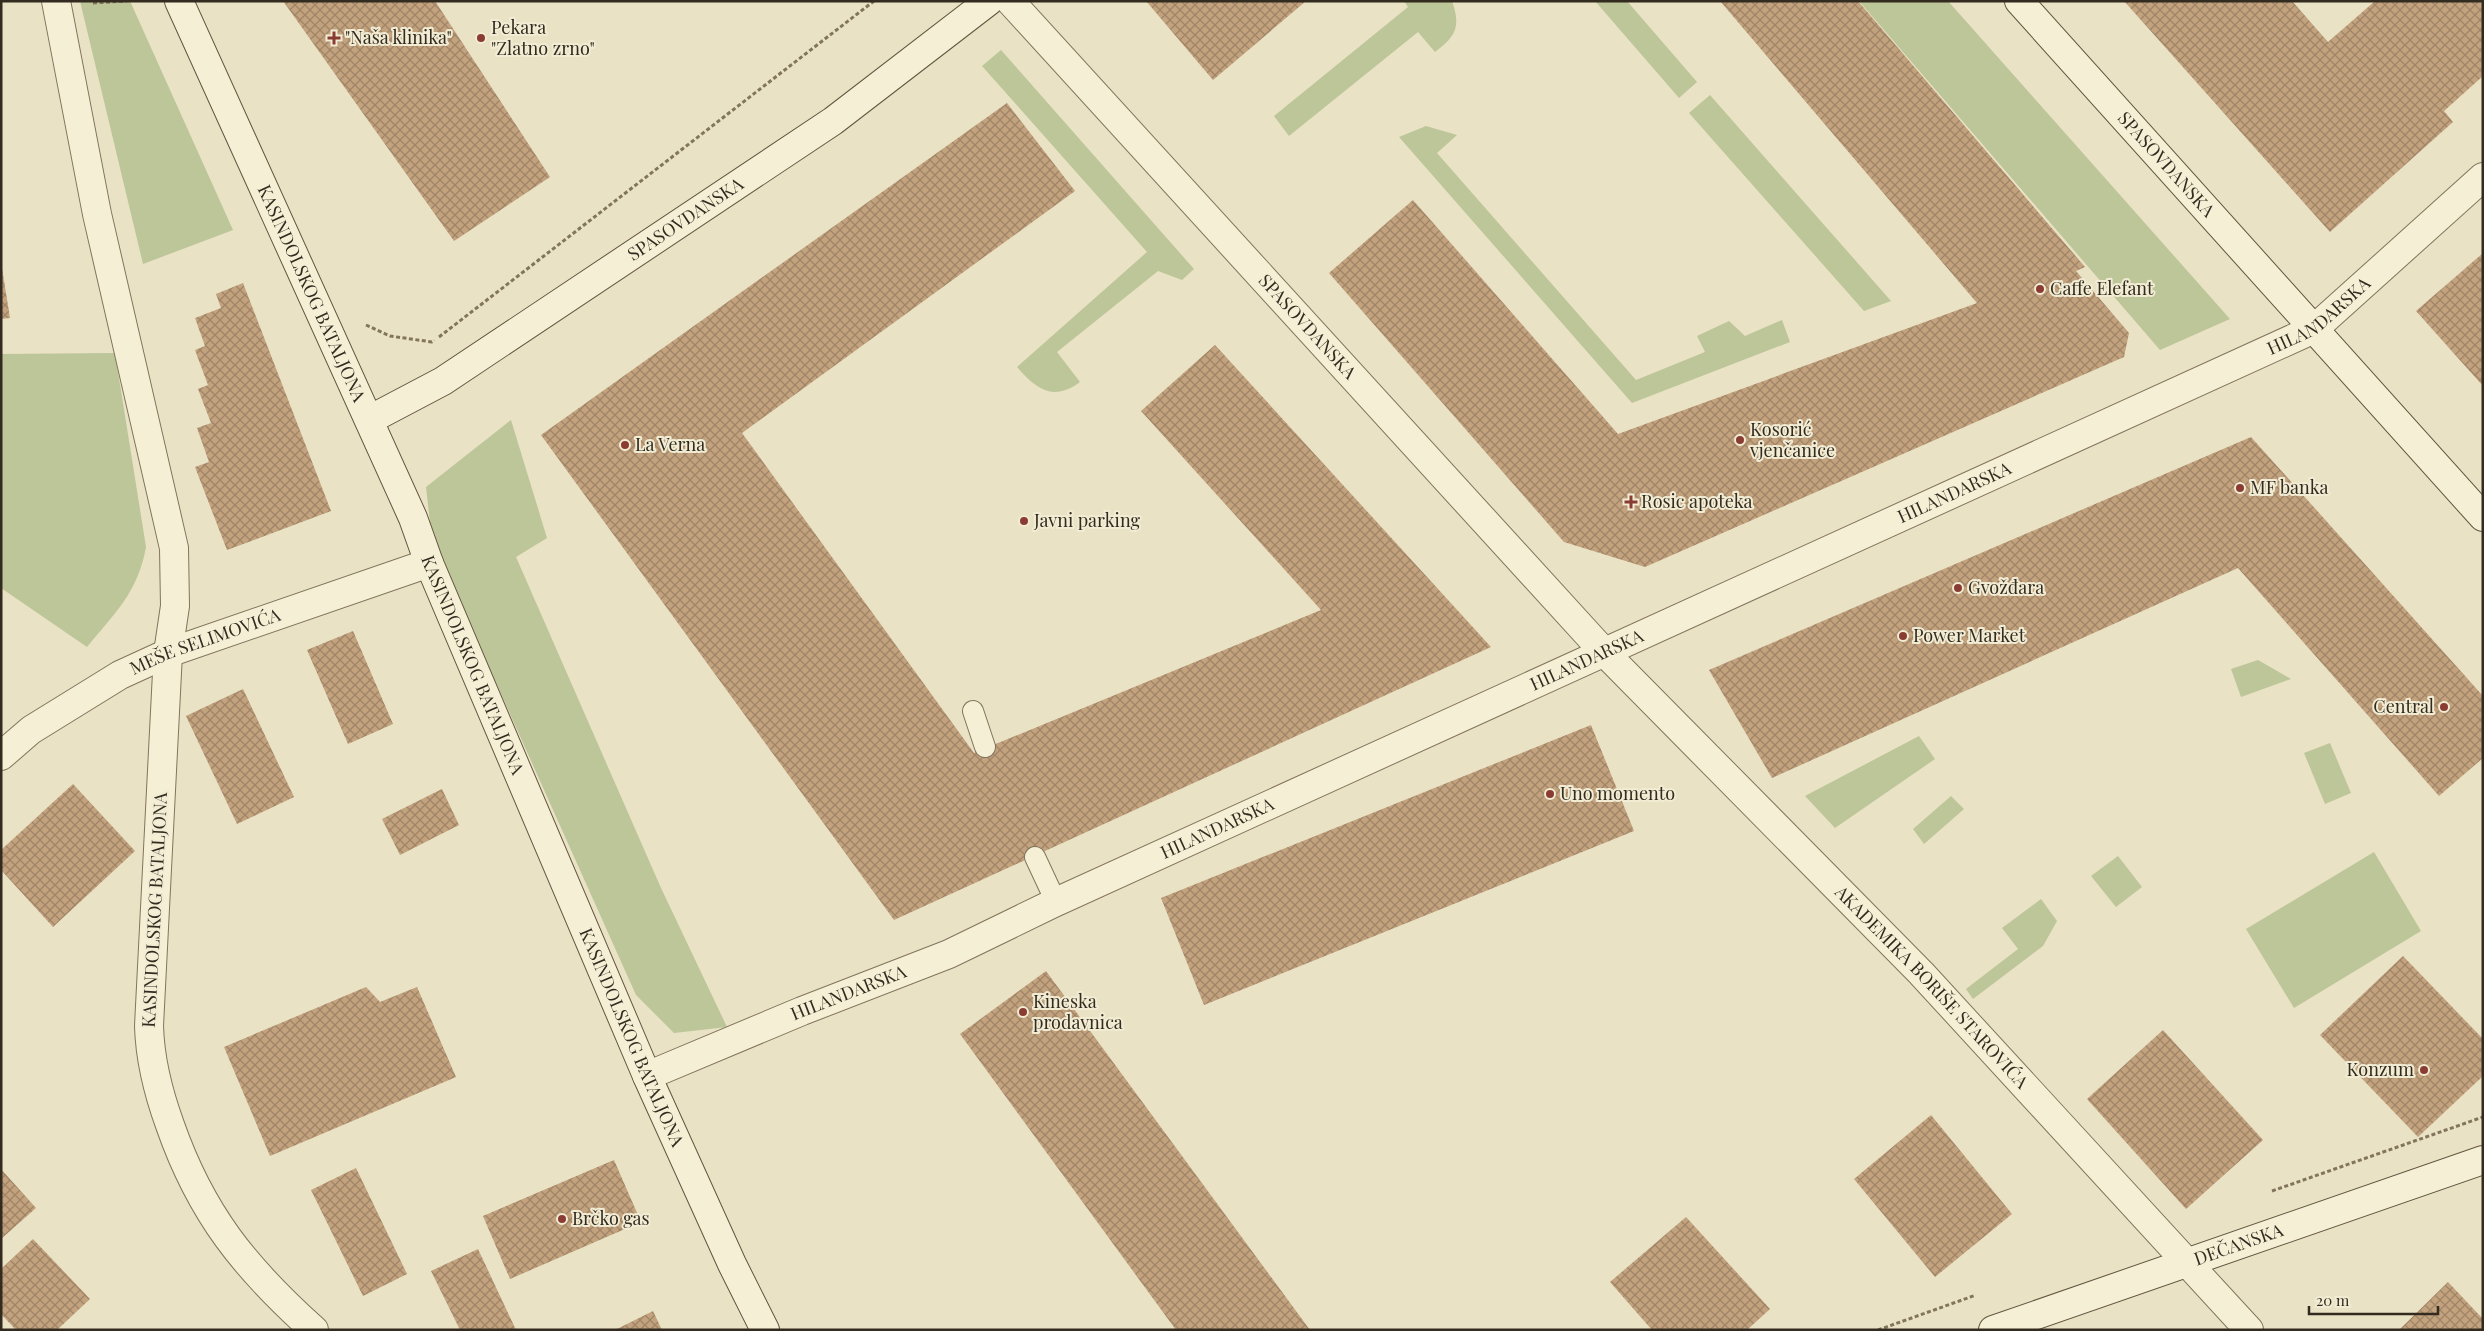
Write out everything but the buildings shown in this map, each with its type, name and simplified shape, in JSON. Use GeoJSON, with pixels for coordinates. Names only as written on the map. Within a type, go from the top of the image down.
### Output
{"type":"FeatureCollection","features":[{"type":"Feature","properties":{"kind":"street","name":"KASINDOLSKOG BATALJONA"},"geometry":{"type":"LineString","coordinates":[[56,1],[97,214],[174,548],[175,606],[168,653],[149,1026],[150,1055],[156,1086],[177,1146],[203,1202],[225,1236],[290,1308],[314,1330]]}},
{"type":"Feature","properties":{"kind":"street","name":"KASINDOLSKOG BATALJONA"},"geometry":{"type":"LineString","coordinates":[[179,1],[413,518],[429,564],[647,1076],[732,1264],[765,1330]]}},
{"type":"Feature","properties":{"kind":"street","name":"SPASOVDANSKA"},"geometry":{"type":"LineString","coordinates":[[369,420],[443,381],[825,126],[989,1]]}},
{"type":"Feature","properties":{"kind":"street","name":"SPASOVDANSKA"},"geometry":{"type":"LineString","coordinates":[[1010,1],[1604,652]]}},
{"type":"Feature","properties":{"kind":"street","name":"SPASOVDANSKA"},"geometry":{"type":"LineString","coordinates":[[2019,1],[2483,517]]}},
{"type":"Feature","properties":{"kind":"street","name":"HILANDARSKA"},"geometry":{"type":"LineString","coordinates":[[647,1076],[802,1011],[950,954],[1056,902],[2314,328],[2483,177]]}},
{"type":"Feature","properties":{"kind":"street","name":"MEŠE SELIMOVIĆA"},"geometry":{"type":"LineString","coordinates":[[1,756],[31,730],[120,675],[168,653],[429,564]]}},
{"type":"Feature","properties":{"kind":"street","name":"AKADEMIKA BORIŠE STAROVIĆA"},"geometry":{"type":"LineString","coordinates":[[1604,652],[1921,973],[2249,1330]]}},
{"type":"Feature","properties":{"kind":"street","name":"DEČANSKA"},"geometry":{"type":"LineString","coordinates":[[1994,1330],[2186,1261],[2483,1160]]}},
{"type":"Feature","properties":{"kind":"lane"},"geometry":{"type":"LineString","coordinates":[[973,711],[985,747]]}},
{"type":"Feature","properties":{"kind":"lane"},"geometry":{"type":"LineString","coordinates":[[1035,857],[1056,902]]}},
{"type":"Feature","properties":{"kind":"path"},"geometry":{"type":"LineString","coordinates":[[90,3],[127,1]]}},
{"type":"Feature","properties":{"kind":"path"},"geometry":{"type":"LineString","coordinates":[[361,322],[390,336],[432,342],[874,1]]}},
{"type":"Feature","properties":{"kind":"path"},"geometry":{"type":"LineString","coordinates":[[2268,1193],[2483,1117]]}},
{"type":"Feature","properties":{"kind":"green space"},"geometry":{"type":"Polygon","coordinates":[[[80,1],[130,1],[233,230],[143,264],[80,1]]]}},
{"type":"Feature","properties":{"kind":"green space"},"geometry":{"type":"Polygon","coordinates":[[[1404,1],[1452,1],[1456,24],[1455,30],[1448,41],[1435,52],[1418,32],[1289,136],[1274,116],[1408,7],[1404,1]]]}},
{"type":"Feature","properties":{"kind":"green space"},"geometry":{"type":"Polygon","coordinates":[[[1595,1],[1627,1],[1697,82],[1679,98],[1595,1]]]}},
{"type":"Feature","properties":{"kind":"green space"},"geometry":{"type":"Polygon","coordinates":[[[1859,1],[1948,1],[2230,319],[2160,350],[1859,1]]]}},
{"type":"Feature","properties":{"kind":"green space"},"geometry":{"type":"Polygon","coordinates":[[[1001,50],[1194,269],[1182,280],[1158,271],[1057,352],[1080,382],[1061,391],[1053,392],[1038,387],[1017,367],[1147,252],[982,66],[1001,50]]]}},
{"type":"Feature","properties":{"kind":"green space"},"geometry":{"type":"Polygon","coordinates":[[[1710,95],[1891,301],[1864,311],[1689,113],[1710,95]]]}},
{"type":"Feature","properties":{"kind":"green space"},"geometry":{"type":"Polygon","coordinates":[[[1426,126],[1457,135],[1437,153],[1636,380],[1705,352],[1697,336],[1729,321],[1745,336],[1782,320],[1790,342],[1632,403],[1399,137],[1426,126]]]}},
{"type":"Feature","properties":{"kind":"green space"},"geometry":{"type":"Polygon","coordinates":[[[115,353],[146,547],[137,577],[124,601],[87,647],[1,588],[1,354],[115,353]]]}},
{"type":"Feature","properties":{"kind":"green space"},"geometry":{"type":"Polygon","coordinates":[[[511,420],[547,538],[516,557],[661,888],[727,1027],[674,1033],[636,995],[432,540],[426,487],[511,420]]]}},
{"type":"Feature","properties":{"kind":"green space"},"geometry":{"type":"Polygon","coordinates":[[[2258,660],[2291,679],[2241,697],[2231,669],[2258,660]]]}},
{"type":"Feature","properties":{"kind":"green space"},"geometry":{"type":"Polygon","coordinates":[[[1919,736],[1935,759],[1835,828],[1805,796],[1919,736]]]}},
{"type":"Feature","properties":{"kind":"green space"},"geometry":{"type":"Polygon","coordinates":[[[2330,743],[2351,793],[2325,804],[2304,753],[2330,743]]]}},
{"type":"Feature","properties":{"kind":"green space"},"geometry":{"type":"Polygon","coordinates":[[[1951,796],[1964,809],[1924,844],[1913,829],[1951,796]]]}},
{"type":"Feature","properties":{"kind":"green space"},"geometry":{"type":"Polygon","coordinates":[[[2374,852],[2421,931],[2294,1008],[2246,929],[2374,852]]]}},
{"type":"Feature","properties":{"kind":"green space"},"geometry":{"type":"Polygon","coordinates":[[[2118,856],[2142,887],[2116,907],[2091,876],[2118,856]]]}},
{"type":"Feature","properties":{"kind":"green space"},"geometry":{"type":"Polygon","coordinates":[[[2041,899],[2057,921],[2043,946],[1973,999],[1966,989],[2018,949],[2002,928],[2041,899]]]}},
{"type":"Feature","properties":{"kind":"place","name":"\"Naša klinika\""},"geometry":{"type":"Point","coordinates":[334,38]}},
{"type":"Feature","properties":{"kind":"place","name":"Pekara \"Zlatno zrno\""},"geometry":{"type":"Point","coordinates":[481,38]}},
{"type":"Feature","properties":{"kind":"place","name":"Caffe Elefant"},"geometry":{"type":"Point","coordinates":[2040,289]}},
{"type":"Feature","properties":{"kind":"place","name":"Kosorić vjenčanice"},"geometry":{"type":"Point","coordinates":[1740,440]}},
{"type":"Feature","properties":{"kind":"place","name":"La Verna"},"geometry":{"type":"Point","coordinates":[625,445]}},
{"type":"Feature","properties":{"kind":"place","name":"MF banka"},"geometry":{"type":"Point","coordinates":[2240,488]}},
{"type":"Feature","properties":{"kind":"place","name":"Rosic apoteka"},"geometry":{"type":"Point","coordinates":[1631,502]}},
{"type":"Feature","properties":{"kind":"place","name":"Javni parking"},"geometry":{"type":"Point","coordinates":[1024,521]}},
{"type":"Feature","properties":{"kind":"place","name":"Gvožđara"},"geometry":{"type":"Point","coordinates":[1958,588]}},
{"type":"Feature","properties":{"kind":"place","name":"Power Market"},"geometry":{"type":"Point","coordinates":[1903,636]}},
{"type":"Feature","properties":{"kind":"place","name":"Central"},"geometry":{"type":"Point","coordinates":[2444,707]}},
{"type":"Feature","properties":{"kind":"place","name":"Uno momento"},"geometry":{"type":"Point","coordinates":[1550,794]}},
{"type":"Feature","properties":{"kind":"place","name":"Kineska prodavnica"},"geometry":{"type":"Point","coordinates":[1023,1012]}},
{"type":"Feature","properties":{"kind":"place","name":"Konzum"},"geometry":{"type":"Point","coordinates":[2424,1070]}},
{"type":"Feature","properties":{"kind":"place","name":"Brčko gas"},"geometry":{"type":"Point","coordinates":[562,1219]}}]}
